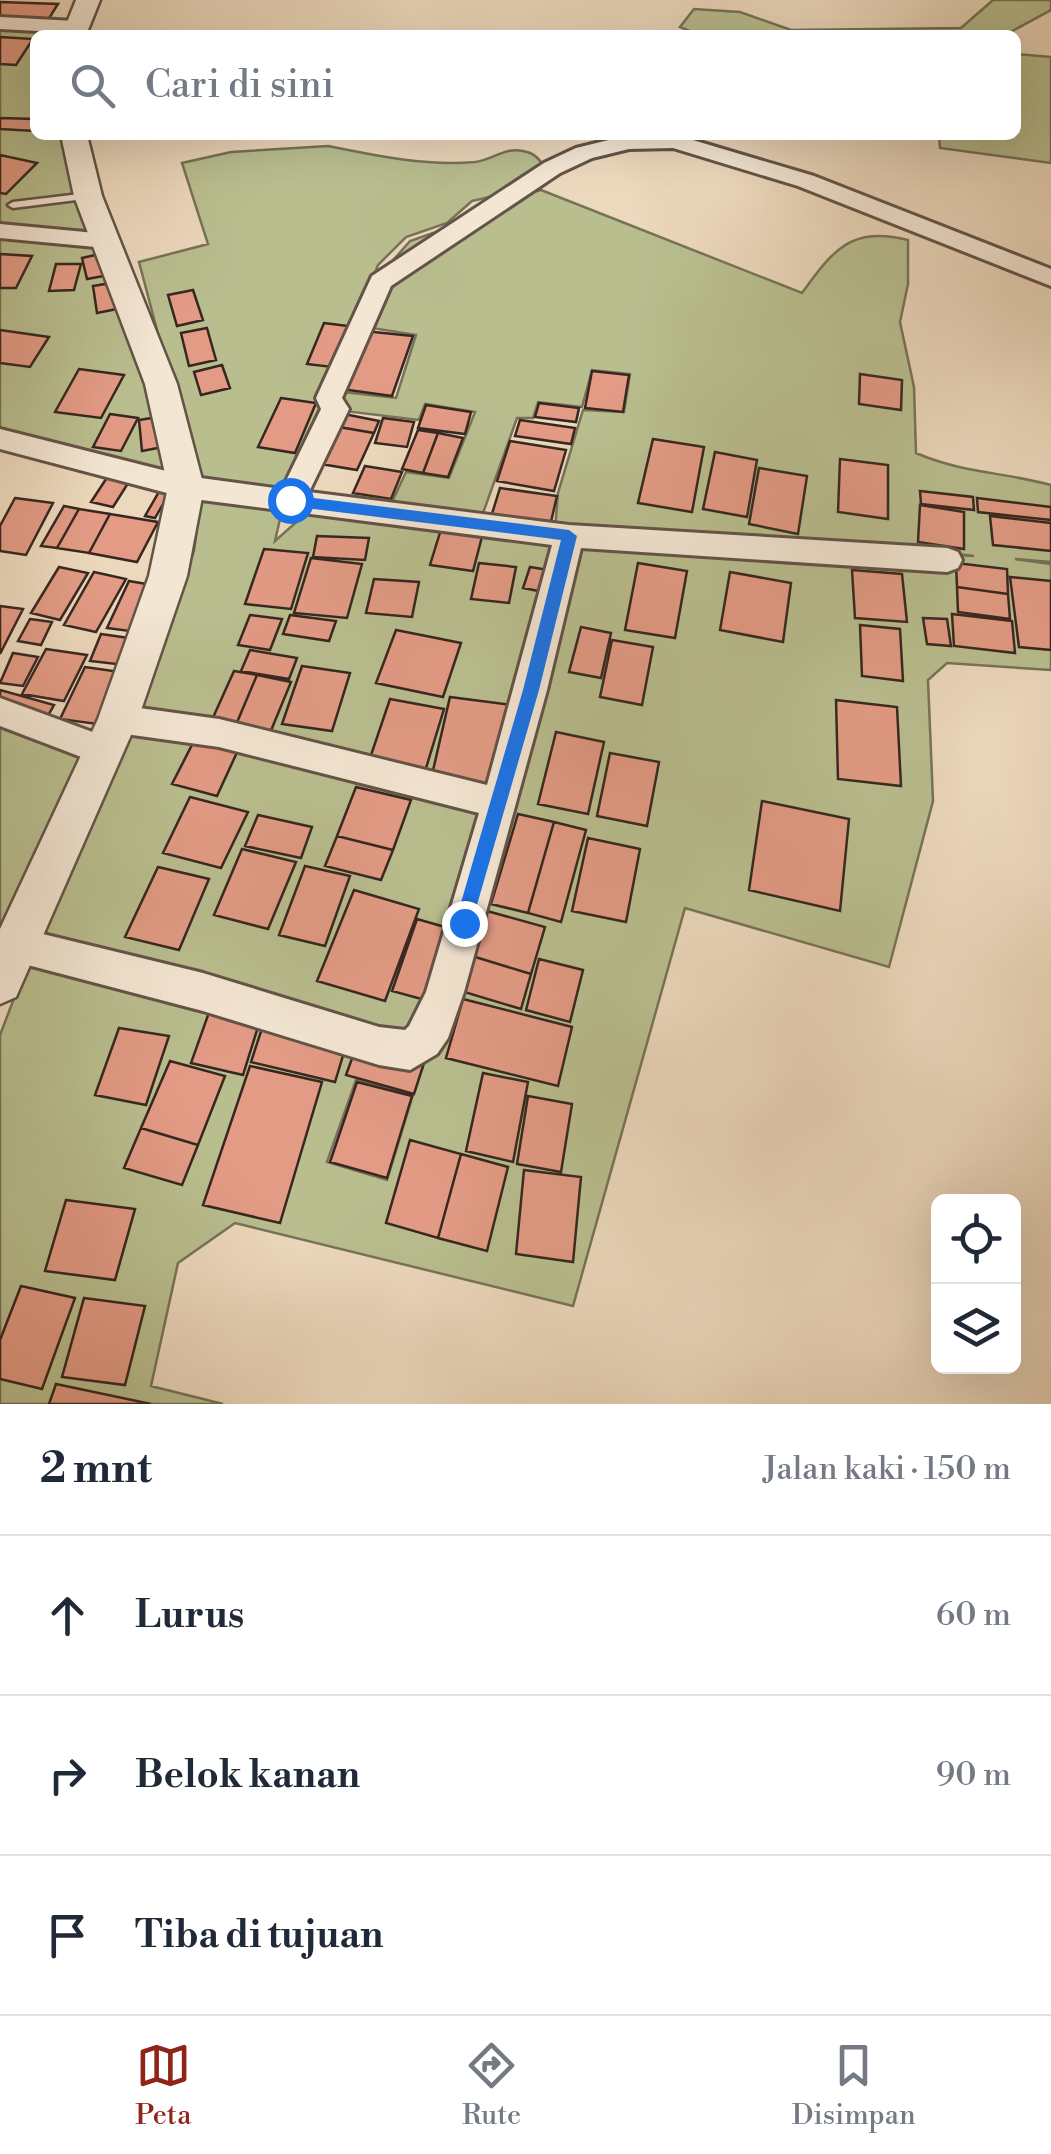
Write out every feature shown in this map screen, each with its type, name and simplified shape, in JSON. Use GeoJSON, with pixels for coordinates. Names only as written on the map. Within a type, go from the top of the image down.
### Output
{"type":"FeatureCollection","features":[{"type":"Feature","properties":{"kind":"street"},"geometry":{"type":"LineString","coordinates":[[74,30],[88,0]]}},
{"type":"Feature","properties":{"kind":"street"},"geometry":{"type":"LineString","coordinates":[[0,23],[65,30]]}},
{"type":"Feature","properties":{"kind":"street"},"geometry":{"type":"LineString","coordinates":[[0,982],[32,948],[130,728],[168,576],[206,490],[88,196],[75,140]]}},
{"type":"Feature","properties":{"kind":"street"},"geometry":{"type":"LineString","coordinates":[[290,500],[335,409],[330,398],[382,282],[552,168],[610,145],[639,140]]}},
{"type":"Feature","properties":{"kind":"street"},"geometry":{"type":"LineString","coordinates":[[653,140],[686,144],[896,213],[1051,278]]}},
{"type":"Feature","properties":{"kind":"street"},"geometry":{"type":"LineString","coordinates":[[0,231],[106,241]]}},
{"type":"Feature","properties":{"kind":"street"},"geometry":{"type":"LineString","coordinates":[[4,446],[206,490],[569,536],[948,560]]}},
{"type":"Feature","properties":{"kind":"street"},"geometry":{"type":"LineString","coordinates":[[32,948],[202,992],[379,1046],[410,1050],[423,1040],[440,1008],[569,536]]}},
{"type":"Feature","properties":{"kind":"street"},"geometry":{"type":"LineString","coordinates":[[0,712],[239,738],[498,803]]}},
{"type":"Feature","properties":{"kind":"lane"},"geometry":{"type":"LineString","coordinates":[[12,205],[88,196]]}},
{"type":"Feature","properties":{"kind":"green space"},"geometry":{"type":"Polygon","coordinates":[[[993,0],[1051,0],[1051,10],[1014,30],[791,30],[961,28],[993,0]]]}},
{"type":"Feature","properties":{"kind":"green space"},"geometry":{"type":"Polygon","coordinates":[[[694,9],[740,12],[791,30],[680,27],[694,9]]]}},
{"type":"Feature","properties":{"kind":"green space"},"geometry":{"type":"Polygon","coordinates":[[[0,23],[73,28],[30,30],[30,140],[77,140],[192,479],[0,435],[0,23]]]}},
{"type":"Feature","properties":{"kind":"green space"},"geometry":{"type":"Polygon","coordinates":[[[1021,54],[1051,57],[1051,163],[940,148],[939,140],[1021,140],[1021,54]]]}},
{"type":"Feature","properties":{"kind":"green space"},"geometry":{"type":"Polygon","coordinates":[[[328,146],[437,163],[482,161],[520,150],[537,158],[547,174],[517,191],[472,201],[447,223],[406,237],[378,265],[292,493],[197,481],[139,262],[208,244],[182,163],[231,152],[328,146]]]}},
{"type":"Feature","properties":{"kind":"green space"},"geometry":{"type":"Polygon","coordinates":[[[541,190],[802,293],[845,245],[872,236],[908,240],[908,284],[900,322],[914,387],[916,453],[950,465],[1051,485],[1051,562],[1015,559],[1051,564],[1051,670],[947,663],[928,680],[933,801],[889,967],[685,908],[573,1306],[235,1223],[178,1263],[151,1386],[223,1404],[0,1404],[0,1035],[62,873],[168,622],[194,551],[201,498],[283,506],[275,541],[310,510],[792,559],[937,563],[942,554],[974,556],[941,552],[935,561],[792,556],[555,529],[558,493],[583,410],[624,412],[630,374],[592,370],[582,407],[538,402],[533,418],[517,418],[482,516],[395,510],[392,502],[406,472],[449,478],[475,412],[425,404],[419,420],[344,411],[343,392],[396,398],[416,335],[366,327],[388,266],[410,241],[453,226],[478,206],[541,190]],[[356,1080],[327,1162],[387,1180],[413,1095],[356,1080]]]}},
{"type":"Feature","properties":{"kind":"green space"},"geometry":{"type":"Polygon","coordinates":[[[0,717],[103,748],[0,998],[0,717]]]}},
{"type":"Feature","properties":{"kind":"building"},"geometry":{"type":"Polygon","coordinates":[[[0,2],[58,4],[48,20],[0,17],[0,2]]]}},
{"type":"Feature","properties":{"kind":"building"},"geometry":{"type":"Polygon","coordinates":[[[0,37],[30,39],[16,65],[0,64],[0,37]]]}},
{"type":"Feature","properties":{"kind":"building"},"geometry":{"type":"Polygon","coordinates":[[[0,118],[30,119],[30,131],[0,129],[0,118]]]}},
{"type":"Feature","properties":{"kind":"building"},"geometry":{"type":"Polygon","coordinates":[[[0,155],[37,163],[6,194],[0,193],[0,155]]]}},
{"type":"Feature","properties":{"kind":"building"},"geometry":{"type":"Polygon","coordinates":[[[104,253],[109,275],[87,279],[82,258],[104,253]]]}},
{"type":"Feature","properties":{"kind":"building"},"geometry":{"type":"Polygon","coordinates":[[[0,254],[32,256],[16,288],[0,288],[0,254]]]}},
{"type":"Feature","properties":{"kind":"building"},"geometry":{"type":"Polygon","coordinates":[[[56,264],[81,264],[74,290],[49,291],[56,264]]]}},
{"type":"Feature","properties":{"kind":"building"},"geometry":{"type":"Polygon","coordinates":[[[117,282],[122,308],[97,313],[93,286],[117,282]]]}},
{"type":"Feature","properties":{"kind":"building"},"geometry":{"type":"Polygon","coordinates":[[[193,290],[203,320],[177,326],[168,295],[193,290]]]}},
{"type":"Feature","properties":{"kind":"building"},"geometry":{"type":"Polygon","coordinates":[[[324,323],[348,326],[332,367],[307,364],[324,323]]]}},
{"type":"Feature","properties":{"kind":"building"},"geometry":{"type":"Polygon","coordinates":[[[207,328],[216,360],[189,366],[181,333],[207,328]]]}},
{"type":"Feature","properties":{"kind":"building"},"geometry":{"type":"Polygon","coordinates":[[[0,330],[49,337],[30,367],[0,363],[0,330]]]}},
{"type":"Feature","properties":{"kind":"building"},"geometry":{"type":"Polygon","coordinates":[[[364,331],[413,336],[392,396],[341,389],[364,331]]]}},
{"type":"Feature","properties":{"kind":"building"},"geometry":{"type":"Polygon","coordinates":[[[222,365],[230,388],[201,395],[194,372],[222,365]]]}},
{"type":"Feature","properties":{"kind":"building"},"geometry":{"type":"Polygon","coordinates":[[[79,369],[124,375],[101,418],[55,412],[79,369]]]}},
{"type":"Feature","properties":{"kind":"building"},"geometry":{"type":"Polygon","coordinates":[[[592,371],[629,375],[623,412],[585,408],[592,371]]]}},
{"type":"Feature","properties":{"kind":"building"},"geometry":{"type":"Polygon","coordinates":[[[860,374],[902,380],[901,410],[859,404],[860,374]]]}},
{"type":"Feature","properties":{"kind":"building"},"geometry":{"type":"Polygon","coordinates":[[[281,398],[316,403],[295,453],[258,447],[281,398]]]}},
{"type":"Feature","properties":{"kind":"building"},"geometry":{"type":"Polygon","coordinates":[[[539,403],[579,408],[576,422],[535,417],[539,403]]]}},
{"type":"Feature","properties":{"kind":"building"},"geometry":{"type":"Polygon","coordinates":[[[426,405],[471,412],[465,434],[418,428],[426,405]]]}},
{"type":"Feature","properties":{"kind":"building"},"geometry":{"type":"Polygon","coordinates":[[[110,414],[138,418],[121,451],[93,447],[110,414]]]}},
{"type":"Feature","properties":{"kind":"building"},"geometry":{"type":"Polygon","coordinates":[[[344,414],[379,421],[374,433],[339,427],[344,414]]]}},
{"type":"Feature","properties":{"kind":"building"},"geometry":{"type":"Polygon","coordinates":[[[164,416],[168,446],[142,451],[139,420],[164,416]]]}},
{"type":"Feature","properties":{"kind":"building"},"geometry":{"type":"Polygon","coordinates":[[[383,418],[414,422],[407,447],[375,443],[383,418]]]}},
{"type":"Feature","properties":{"kind":"building"},"geometry":{"type":"Polygon","coordinates":[[[520,420],[575,428],[571,444],[515,436],[520,420]]]}},
{"type":"Feature","properties":{"kind":"building"},"geometry":{"type":"Polygon","coordinates":[[[339,427],[374,433],[357,470],[321,464],[339,427]]]}},
{"type":"Feature","properties":{"kind":"building"},"geometry":{"type":"Polygon","coordinates":[[[418,430],[438,433],[423,473],[402,469],[418,430]]]}},
{"type":"Feature","properties":{"kind":"building"},"geometry":{"type":"Polygon","coordinates":[[[438,433],[463,438],[448,477],[423,473],[438,433]]]}},
{"type":"Feature","properties":{"kind":"building"},"geometry":{"type":"Polygon","coordinates":[[[653,439],[704,447],[692,512],[638,503],[653,439]]]}},
{"type":"Feature","properties":{"kind":"building"},"geometry":{"type":"Polygon","coordinates":[[[510,441],[566,450],[554,491],[497,481],[510,441]]]}},
{"type":"Feature","properties":{"kind":"building"},"geometry":{"type":"Polygon","coordinates":[[[715,452],[757,460],[747,517],[703,509],[715,452]]]}},
{"type":"Feature","properties":{"kind":"building"},"geometry":{"type":"Polygon","coordinates":[[[840,459],[888,465],[888,519],[838,512],[840,459]]]}},
{"type":"Feature","properties":{"kind":"building"},"geometry":{"type":"Polygon","coordinates":[[[365,466],[402,472],[391,499],[353,493],[365,466]]]}},
{"type":"Feature","properties":{"kind":"building"},"geometry":{"type":"Polygon","coordinates":[[[759,468],[807,476],[798,534],[749,524],[759,468]]]}},
{"type":"Feature","properties":{"kind":"building"},"geometry":{"type":"Polygon","coordinates":[[[110,473],[132,477],[113,507],[91,502],[110,473]]]}},
{"type":"Feature","properties":{"kind":"building"},"geometry":{"type":"Polygon","coordinates":[[[500,488],[557,496],[550,526],[491,517],[500,488]]]}},
{"type":"Feature","properties":{"kind":"building"},"geometry":{"type":"Polygon","coordinates":[[[160,490],[170,492],[155,518],[145,516],[160,490]]]}},
{"type":"Feature","properties":{"kind":"building"},"geometry":{"type":"Polygon","coordinates":[[[920,491],[973,497],[974,510],[921,504],[920,491]]]}},
{"type":"Feature","properties":{"kind":"building"},"geometry":{"type":"Polygon","coordinates":[[[15,498],[53,503],[26,555],[0,551],[0,526],[15,498]]]}},
{"type":"Feature","properties":{"kind":"building"},"geometry":{"type":"Polygon","coordinates":[[[977,498],[1051,507],[1051,520],[978,512],[977,498]]]}},
{"type":"Feature","properties":{"kind":"building"},"geometry":{"type":"Polygon","coordinates":[[[920,505],[964,512],[964,549],[918,542],[920,505]]]}},
{"type":"Feature","properties":{"kind":"building"},"geometry":{"type":"Polygon","coordinates":[[[64,506],[79,509],[57,548],[41,546],[64,506]]]}},
{"type":"Feature","properties":{"kind":"building"},"geometry":{"type":"Polygon","coordinates":[[[79,509],[110,514],[89,553],[57,548],[79,509]]]}},
{"type":"Feature","properties":{"kind":"building"},"geometry":{"type":"Polygon","coordinates":[[[110,514],[158,522],[137,562],[89,553],[110,514]]]}},
{"type":"Feature","properties":{"kind":"building"},"geometry":{"type":"Polygon","coordinates":[[[990,516],[1051,523],[1051,551],[993,545],[990,516]]]}},
{"type":"Feature","properties":{"kind":"building"},"geometry":{"type":"Polygon","coordinates":[[[443,523],[484,529],[473,571],[430,565],[443,523]]]}},
{"type":"Feature","properties":{"kind":"building"},"geometry":{"type":"Polygon","coordinates":[[[317,536],[369,538],[365,560],[313,557],[317,536]]]}},
{"type":"Feature","properties":{"kind":"building"},"geometry":{"type":"Polygon","coordinates":[[[264,549],[308,553],[291,609],[245,604],[264,549]]]}},
{"type":"Feature","properties":{"kind":"building"},"geometry":{"type":"Polygon","coordinates":[[[311,558],[362,564],[347,618],[294,613],[311,558]]]}},
{"type":"Feature","properties":{"kind":"building"},"geometry":{"type":"Polygon","coordinates":[[[479,563],[516,567],[509,603],[471,599],[479,563]]]}},
{"type":"Feature","properties":{"kind":"building"},"geometry":{"type":"Polygon","coordinates":[[[638,563],[687,571],[675,638],[625,630],[638,563]]]}},
{"type":"Feature","properties":{"kind":"building"},"geometry":{"type":"Polygon","coordinates":[[[956,563],[1007,569],[1008,594],[957,587],[956,563]]]}},
{"type":"Feature","properties":{"kind":"building"},"geometry":{"type":"Polygon","coordinates":[[[59,567],[88,573],[60,620],[31,613],[59,567]]]}},
{"type":"Feature","properties":{"kind":"building"},"geometry":{"type":"Polygon","coordinates":[[[530,567],[555,571],[549,593],[523,588],[530,567]]]}},
{"type":"Feature","properties":{"kind":"building"},"geometry":{"type":"Polygon","coordinates":[[[852,570],[902,574],[907,622],[855,618],[852,570]]]}},
{"type":"Feature","properties":{"kind":"building"},"geometry":{"type":"Polygon","coordinates":[[[94,572],[126,579],[96,632],[64,625],[94,572]]]}},
{"type":"Feature","properties":{"kind":"building"},"geometry":{"type":"Polygon","coordinates":[[[730,572],[791,583],[783,642],[720,630],[730,572]]]}},
{"type":"Feature","properties":{"kind":"building"},"geometry":{"type":"Polygon","coordinates":[[[1010,577],[1051,581],[1051,650],[1019,647],[1010,577]]]}},
{"type":"Feature","properties":{"kind":"building"},"geometry":{"type":"Polygon","coordinates":[[[374,579],[419,582],[412,617],[366,613],[374,579]]]}},
{"type":"Feature","properties":{"kind":"building"},"geometry":{"type":"Polygon","coordinates":[[[129,581],[158,586],[137,632],[107,628],[129,581]]]}},
{"type":"Feature","properties":{"kind":"building"},"geometry":{"type":"Polygon","coordinates":[[[957,587],[1008,594],[1010,619],[958,612],[957,587]]]}},
{"type":"Feature","properties":{"kind":"building"},"geometry":{"type":"Polygon","coordinates":[[[0,606],[23,609],[0,654],[0,606]]]}},
{"type":"Feature","properties":{"kind":"building"},"geometry":{"type":"Polygon","coordinates":[[[952,614],[1012,621],[1015,653],[954,646],[952,614]]]}},
{"type":"Feature","properties":{"kind":"building"},"geometry":{"type":"Polygon","coordinates":[[[250,615],[282,619],[270,650],[238,645],[250,615]]]}},
{"type":"Feature","properties":{"kind":"building"},"geometry":{"type":"Polygon","coordinates":[[[290,615],[336,621],[329,641],[283,634],[290,615]]]}},
{"type":"Feature","properties":{"kind":"building"},"geometry":{"type":"Polygon","coordinates":[[[923,618],[947,619],[951,646],[927,644],[923,618]]]}},
{"type":"Feature","properties":{"kind":"building"},"geometry":{"type":"Polygon","coordinates":[[[30,619],[52,622],[41,645],[18,641],[30,619]]]}},
{"type":"Feature","properties":{"kind":"building"},"geometry":{"type":"Polygon","coordinates":[[[860,625],[900,629],[903,681],[862,676],[860,625]]]}},
{"type":"Feature","properties":{"kind":"building"},"geometry":{"type":"Polygon","coordinates":[[[581,627],[611,633],[601,678],[569,672],[581,627]]]}},
{"type":"Feature","properties":{"kind":"building"},"geometry":{"type":"Polygon","coordinates":[[[396,630],[461,643],[443,697],[376,683],[396,630]]]}},
{"type":"Feature","properties":{"kind":"building"},"geometry":{"type":"Polygon","coordinates":[[[101,634],[136,639],[125,665],[90,661],[101,634]]]}},
{"type":"Feature","properties":{"kind":"building"},"geometry":{"type":"Polygon","coordinates":[[[612,640],[653,647],[642,705],[600,697],[612,640]]]}},
{"type":"Feature","properties":{"kind":"building"},"geometry":{"type":"Polygon","coordinates":[[[46,649],[87,655],[64,701],[22,694],[46,649]]]}},
{"type":"Feature","properties":{"kind":"building"},"geometry":{"type":"Polygon","coordinates":[[[250,650],[297,658],[289,679],[241,671],[250,650]]]}},
{"type":"Feature","properties":{"kind":"building"},"geometry":{"type":"Polygon","coordinates":[[[13,653],[38,657],[23,686],[0,683],[13,653]]]}},
{"type":"Feature","properties":{"kind":"building"},"geometry":{"type":"Polygon","coordinates":[[[302,666],[350,673],[332,731],[282,724],[302,666]]]}},
{"type":"Feature","properties":{"kind":"building"},"geometry":{"type":"Polygon","coordinates":[[[85,667],[120,672],[97,724],[60,719],[85,667]]]}},
{"type":"Feature","properties":{"kind":"building"},"geometry":{"type":"Polygon","coordinates":[[[234,671],[257,675],[235,727],[211,722],[234,671]]]}},
{"type":"Feature","properties":{"kind":"building"},"geometry":{"type":"Polygon","coordinates":[[[257,675],[291,682],[270,733],[235,727],[257,675]]]}},
{"type":"Feature","properties":{"kind":"building"},"geometry":{"type":"Polygon","coordinates":[[[0,690],[54,705],[46,719],[0,706],[0,690]]]}},
{"type":"Feature","properties":{"kind":"building"},"geometry":{"type":"Polygon","coordinates":[[[450,697],[512,705],[495,788],[431,779],[450,697]]]}},
{"type":"Feature","properties":{"kind":"building"},"geometry":{"type":"Polygon","coordinates":[[[390,699],[444,709],[423,778],[367,767],[390,699]]]}},
{"type":"Feature","properties":{"kind":"building"},"geometry":{"type":"Polygon","coordinates":[[[836,700],[897,707],[901,786],[838,779],[836,700]]]}},
{"type":"Feature","properties":{"kind":"building"},"geometry":{"type":"Polygon","coordinates":[[[556,732],[604,742],[588,814],[538,804],[556,732]]]}},
{"type":"Feature","properties":{"kind":"building"},"geometry":{"type":"Polygon","coordinates":[[[196,737],[239,748],[217,796],[172,784],[196,737]]]}},
{"type":"Feature","properties":{"kind":"building"},"geometry":{"type":"Polygon","coordinates":[[[610,753],[659,762],[647,826],[597,816],[610,753]]]}},
{"type":"Feature","properties":{"kind":"building"},"geometry":{"type":"Polygon","coordinates":[[[356,787],[411,800],[393,850],[337,836],[356,787]]]}},
{"type":"Feature","properties":{"kind":"building"},"geometry":{"type":"Polygon","coordinates":[[[190,797],[248,812],[221,868],[163,853],[190,797]]]}},
{"type":"Feature","properties":{"kind":"building"},"geometry":{"type":"Polygon","coordinates":[[[762,801],[849,819],[840,911],[749,890],[762,801]]]}},
{"type":"Feature","properties":{"kind":"building"},"geometry":{"type":"Polygon","coordinates":[[[518,814],[554,822],[528,913],[491,904],[518,814]]]}},
{"type":"Feature","properties":{"kind":"building"},"geometry":{"type":"Polygon","coordinates":[[[258,815],[312,827],[301,858],[245,846],[258,815]]]}},
{"type":"Feature","properties":{"kind":"building"},"geometry":{"type":"Polygon","coordinates":[[[554,822],[586,830],[561,922],[528,913],[554,822]]]}},
{"type":"Feature","properties":{"kind":"building"},"geometry":{"type":"Polygon","coordinates":[[[337,836],[393,850],[381,880],[325,866],[337,836]]]}},
{"type":"Feature","properties":{"kind":"building"},"geometry":{"type":"Polygon","coordinates":[[[588,838],[640,849],[626,922],[572,911],[588,838]]]}},
{"type":"Feature","properties":{"kind":"building"},"geometry":{"type":"Polygon","coordinates":[[[242,849],[296,862],[268,929],[214,915],[242,849]]]}},
{"type":"Feature","properties":{"kind":"building"},"geometry":{"type":"Polygon","coordinates":[[[305,866],[350,876],[325,946],[279,935],[305,866]]]}},
{"type":"Feature","properties":{"kind":"building"},"geometry":{"type":"Polygon","coordinates":[[[158,867],[209,879],[179,950],[125,937],[158,867]]]}},
{"type":"Feature","properties":{"kind":"building"},"geometry":{"type":"Polygon","coordinates":[[[354,890],[419,909],[385,1001],[317,981],[354,890]]]}},
{"type":"Feature","properties":{"kind":"building"},"geometry":{"type":"Polygon","coordinates":[[[487,911],[545,927],[531,974],[472,956],[487,911]]]}},
{"type":"Feature","properties":{"kind":"building"},"geometry":{"type":"Polygon","coordinates":[[[417,919],[459,931],[436,1003],[392,991],[417,919]]]}},
{"type":"Feature","properties":{"kind":"building"},"geometry":{"type":"Polygon","coordinates":[[[472,956],[531,974],[521,1009],[461,991],[472,956]]]}},
{"type":"Feature","properties":{"kind":"building"},"geometry":{"type":"Polygon","coordinates":[[[539,959],[583,970],[570,1022],[526,1010],[539,959]]]}},
{"type":"Feature","properties":{"kind":"building"},"geometry":{"type":"Polygon","coordinates":[[[463,999],[572,1027],[558,1086],[446,1058],[463,999]]]}},
{"type":"Feature","properties":{"kind":"building"},"geometry":{"type":"Polygon","coordinates":[[[212,1004],[262,1014],[243,1075],[191,1063],[212,1004]]]}},
{"type":"Feature","properties":{"kind":"building"},"geometry":{"type":"Polygon","coordinates":[[[265,1019],[348,1039],[335,1082],[251,1062],[265,1019]]]}},
{"type":"Feature","properties":{"kind":"building"},"geometry":{"type":"Polygon","coordinates":[[[119,1028],[169,1036],[146,1105],[95,1095],[119,1028]]]}},
{"type":"Feature","properties":{"kind":"building"},"geometry":{"type":"Polygon","coordinates":[[[358,1042],[425,1060],[414,1094],[346,1075],[358,1042]]]}},
{"type":"Feature","properties":{"kind":"building"},"geometry":{"type":"Polygon","coordinates":[[[170,1061],[225,1076],[198,1145],[141,1128],[170,1061]]]}},
{"type":"Feature","properties":{"kind":"building"},"geometry":{"type":"Polygon","coordinates":[[[250,1066],[322,1082],[280,1223],[203,1205],[250,1066]]]}},
{"type":"Feature","properties":{"kind":"building"},"geometry":{"type":"Polygon","coordinates":[[[483,1073],[528,1082],[513,1162],[466,1151],[483,1073]]]}},
{"type":"Feature","properties":{"kind":"building"},"geometry":{"type":"Polygon","coordinates":[[[357,1082],[412,1096],[387,1178],[330,1162],[357,1082]]]}},
{"type":"Feature","properties":{"kind":"building"},"geometry":{"type":"Polygon","coordinates":[[[528,1096],[572,1104],[561,1172],[517,1164],[528,1096]]]}},
{"type":"Feature","properties":{"kind":"building"},"geometry":{"type":"Polygon","coordinates":[[[141,1128],[198,1145],[182,1185],[124,1168],[141,1128]]]}},
{"type":"Feature","properties":{"kind":"building"},"geometry":{"type":"Polygon","coordinates":[[[410,1140],[461,1154],[438,1238],[386,1223],[410,1140]]]}},
{"type":"Feature","properties":{"kind":"building"},"geometry":{"type":"Polygon","coordinates":[[[461,1154],[508,1167],[487,1251],[438,1238],[461,1154]]]}},
{"type":"Feature","properties":{"kind":"building"},"geometry":{"type":"Polygon","coordinates":[[[524,1170],[581,1177],[573,1262],[516,1254],[524,1170]]]}},
{"type":"Feature","properties":{"kind":"building"},"geometry":{"type":"Polygon","coordinates":[[[66,1200],[135,1209],[115,1280],[45,1271],[66,1200]]]}},
{"type":"Feature","properties":{"kind":"building"},"geometry":{"type":"Polygon","coordinates":[[[21,1286],[75,1298],[42,1389],[0,1379],[0,1340],[21,1286]]]}},
{"type":"Feature","properties":{"kind":"building"},"geometry":{"type":"Polygon","coordinates":[[[84,1298],[145,1306],[125,1385],[62,1377],[84,1298]]]}},
{"type":"Feature","properties":{"kind":"building"},"geometry":{"type":"Polygon","coordinates":[[[56,1384],[151,1404],[49,1404],[56,1384]]]}},
{"type":"Feature","properties":{"kind":"route"},"geometry":{"type":"LineString","coordinates":[[290,500],[569,536],[531,690],[464,923]]}}]}
